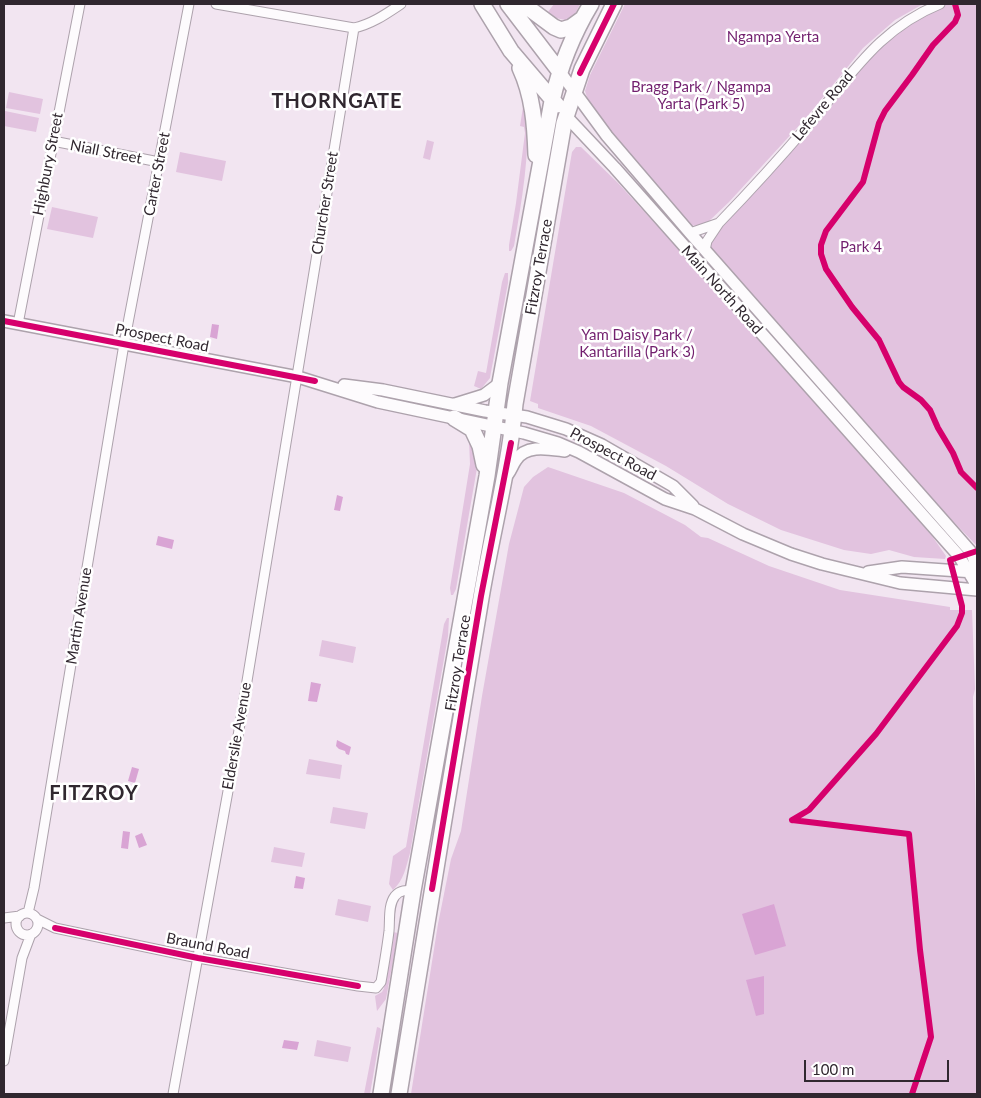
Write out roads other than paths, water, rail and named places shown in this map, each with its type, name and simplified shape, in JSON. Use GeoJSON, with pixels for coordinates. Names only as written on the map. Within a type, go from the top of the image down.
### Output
{"type":"FeatureCollection","features":[{"type":"Feature","properties":{"kind":"highway","name":"Main North Road"},"geometry":{"type":"LineString","coordinates":[[482,4],[511,51],[566,116]]}},
{"type":"Feature","properties":{"kind":"highway","name":"Main North Road"},"geometry":{"type":"LineString","coordinates":[[508,4],[560,72]]}},
{"type":"Feature","properties":{"kind":"highway"},"geometry":{"type":"LineString","coordinates":[[523,4],[561,30],[571,27],[582,18]]}},
{"type":"Feature","properties":{"kind":"highway","name":"Fitzroy Terrace"},"geometry":{"type":"LineString","coordinates":[[381,1094],[413,891],[487,476],[500,383],[552,101],[560,72],[582,18],[591,4]]}},
{"type":"Feature","properties":{"kind":"highway","name":"Fitzroy Terrace"},"geometry":{"type":"LineString","coordinates":[[399,1094],[481,596],[503,484],[538,268],[566,116],[587,56],[614,4]]}},
{"type":"Feature","properties":{"kind":"highway"},"geometry":{"type":"LineString","coordinates":[[511,51],[525,80],[532,102],[538,179]]}},
{"type":"Feature","properties":{"kind":"highway"},"geometry":{"type":"LineString","coordinates":[[521,265],[538,268]]}},
{"type":"Feature","properties":{"kind":"highway"},"geometry":{"type":"LineString","coordinates":[[454,411],[476,435],[487,476]]}},
{"type":"Feature","properties":{"kind":"highway"},"geometry":{"type":"LineString","coordinates":[[462,611],[481,596]]}},
{"type":"Feature","properties":{"kind":"highway"},"geometry":{"type":"LineString","coordinates":[[430,794],[442,766],[454,696],[466,693]]}},
{"type":"Feature","properties":{"kind":"highway"},"geometry":{"type":"LineString","coordinates":[[413,891],[418,889],[423,883],[429,850],[443,827]]}},
{"type":"Feature","properties":{"kind":"highway"},"geometry":{"type":"LineString","coordinates":[[392,1021],[398,1019],[402,1014],[409,972],[423,940]]}},
{"type":"Feature","properties":{"kind":"main road","name":"Main North Road"},"geometry":{"type":"LineString","coordinates":[[560,72],[607,136],[690,233],[971,552],[974,570]]}},
{"type":"Feature","properties":{"kind":"main road","name":"Main North Road"},"geometry":{"type":"LineString","coordinates":[[566,116],[615,168],[959,556],[974,570]]}},
{"type":"Feature","properties":{"kind":"main road","name":"Prospect Road"},"geometry":{"type":"LineString","coordinates":[[4,321],[298,377],[378,402],[454,411],[513,422],[579,452],[665,499],[695,509],[743,534],[782,550],[822,564],[900,583],[977,588]]}},
{"type":"Feature","properties":{"kind":"main road"},"geometry":{"type":"LineString","coordinates":[[454,411],[484,395],[500,383]]}},
{"type":"Feature","properties":{"kind":"main road","name":"Prospect Road"},"geometry":{"type":"LineString","coordinates":[[513,422],[527,417],[566,429],[602,444],[673,486],[695,509]]}},
{"type":"Feature","properties":{"kind":"main road"},"geometry":{"type":"LineString","coordinates":[[503,484],[517,458],[525,452],[534,449],[548,449],[579,452]]}},
{"type":"Feature","properties":{"kind":"main road","name":"Prospect Road"},"geometry":{"type":"LineString","coordinates":[[861,573],[902,567],[974,570]]}},
{"type":"Feature","properties":{"kind":"main road"},"geometry":{"type":"LineString","coordinates":[[974,570],[977,588]]}},
{"type":"Feature","properties":{"kind":"street","name":"Highbury Street"},"geometry":{"type":"LineString","coordinates":[[18,324],[80,4]]}},
{"type":"Feature","properties":{"kind":"street","name":"Carter Street"},"geometry":{"type":"LineString","coordinates":[[124,344],[189,4]]}},
{"type":"Feature","properties":{"kind":"street"},"geometry":{"type":"LineString","coordinates":[[216,4],[354,28],[380,18],[402,4]]}},
{"type":"Feature","properties":{"kind":"street","name":"Lefevre Road"},"geometry":{"type":"LineString","coordinates":[[705,250],[707,241],[719,223],[811,122],[868,53],[901,24],[921,12],[940,4]]}},
{"type":"Feature","properties":{"kind":"street","name":"Churcher Street"},"geometry":{"type":"LineString","coordinates":[[298,377],[298,364],[354,28]]}},
{"type":"Feature","properties":{"kind":"street","name":"Niall Street"},"geometry":{"type":"LineString","coordinates":[[53,141],[159,162]]}},
{"type":"Feature","properties":{"kind":"street","name":"Lefevre Road"},"geometry":{"type":"LineString","coordinates":[[690,233],[719,223]]}},
{"type":"Feature","properties":{"kind":"street","name":"Martin Avenue"},"geometry":{"type":"LineString","coordinates":[[30,916],[124,344]]}},
{"type":"Feature","properties":{"kind":"street","name":"Elderslie Avenue"},"geometry":{"type":"LineString","coordinates":[[174,1094],[238,736],[298,377]]}},
{"type":"Feature","properties":{"kind":"street","name":"Braund Road"},"geometry":{"type":"LineString","coordinates":[[30,916],[55,928],[198,958],[376,988],[381,982],[391,905],[394,897],[406,890],[413,891]]}},
{"type":"Feature","properties":{"kind":"street"},"geometry":{"type":"LineString","coordinates":[[4,919],[30,916]]}},
{"type":"Feature","properties":{"kind":"street"},"geometry":{"type":"LineString","coordinates":[[22,958],[19,929],[30,916]]}},
{"type":"Feature","properties":{"kind":"street"},"geometry":{"type":"LineString","coordinates":[[4,1061],[22,958],[38,925],[30,916]]}},
{"type":"Feature","properties":{"kind":"street"},"geometry":{"type":"LineString","coordinates":[[4,919],[19,929],[33,933]]}},
{"type":"Feature","properties":{"kind":"street","name":"Braund Road"},"geometry":{"type":"LineString","coordinates":[[33,933],[55,928]]}},
{"type":"Feature","properties":{"kind":"district","name":"THORNGATE"},"geometry":{"type":"Point","coordinates":[337,102]}},
{"type":"Feature","properties":{"kind":"district","name":"FITZROY"},"geometry":{"type":"Point","coordinates":[94,794]}},
{"type":"Feature","properties":{"kind":"park label","name":"Ngampa Yerta"},"geometry":{"type":"Point","coordinates":[773,37]}},
{"type":"Feature","properties":{"kind":"park label","name":"Bragg Park / Ngampa Yarta (Park 5)"},"geometry":{"type":"Point","coordinates":[701,96]}},
{"type":"Feature","properties":{"kind":"park label","name":"Park 4"},"geometry":{"type":"Point","coordinates":[861,247]}},
{"type":"Feature","properties":{"kind":"park label","name":"Yam Daisy Park / Kantarilla (Park 3)"},"geometry":{"type":"Point","coordinates":[637,344]}}]}
